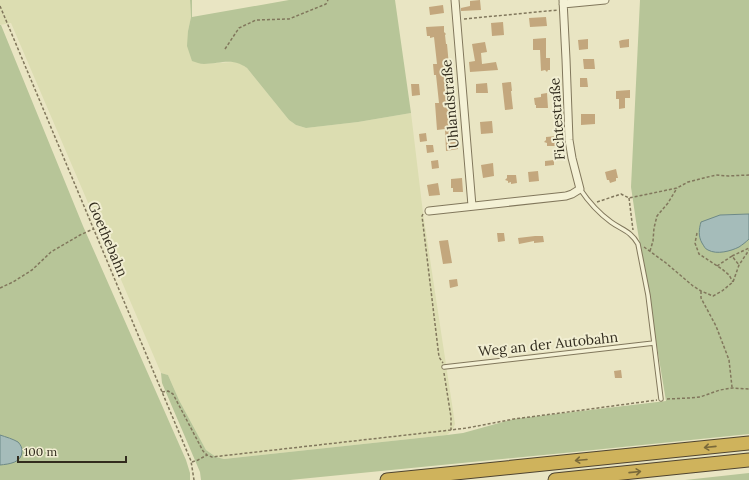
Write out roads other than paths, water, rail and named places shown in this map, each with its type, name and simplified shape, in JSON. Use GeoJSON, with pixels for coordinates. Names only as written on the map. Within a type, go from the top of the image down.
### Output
{"type":"FeatureCollection","features":[{"type":"Feature","properties":{"kind":"highway"},"geometry":{"type":"LineString","coordinates":[[387,480],[749,443]]}},
{"type":"Feature","properties":{"kind":"highway"},"geometry":{"type":"LineString","coordinates":[[555,480],[749,460]]}},
{"type":"Feature","properties":{"kind":"street","name":"Uhlandstraße"},"geometry":{"type":"LineString","coordinates":[[454,0],[472,206]]}},
{"type":"Feature","properties":{"kind":"street"},"geometry":{"type":"LineString","coordinates":[[563,5],[605,0]]}},
{"type":"Feature","properties":{"kind":"street","name":"Fichtestraße"},"geometry":{"type":"LineString","coordinates":[[563,5],[569,140],[580,189]]}},
{"type":"Feature","properties":{"kind":"street"},"geometry":{"type":"LineString","coordinates":[[429,210],[566,196],[580,189]]}},
{"type":"Feature","properties":{"kind":"lane","name":"Fichtestraße"},"geometry":{"type":"LineString","coordinates":[[580,189],[592,204],[610,222],[630,233],[638,244],[648,295],[654,343]]}},
{"type":"Feature","properties":{"kind":"lane","name":"Weg an der Autobahn"},"geometry":{"type":"LineString","coordinates":[[444,367],[654,343]]}},
{"type":"Feature","properties":{"kind":"lane"},"geometry":{"type":"LineString","coordinates":[[654,343],[661,399]]}},
{"type":"Feature","properties":{"kind":"water"},"geometry":{"type":"Polygon","coordinates":[[[749,214],[749,239],[739,247],[732,250],[716,252],[707,250],[699,235],[701,222],[720,215],[749,214]]]}},
{"type":"Feature","properties":{"kind":"water"},"geometry":{"type":"Polygon","coordinates":[[[0,435],[20,444],[22,451],[20,458],[14,462],[0,465],[0,435]]]}}]}
